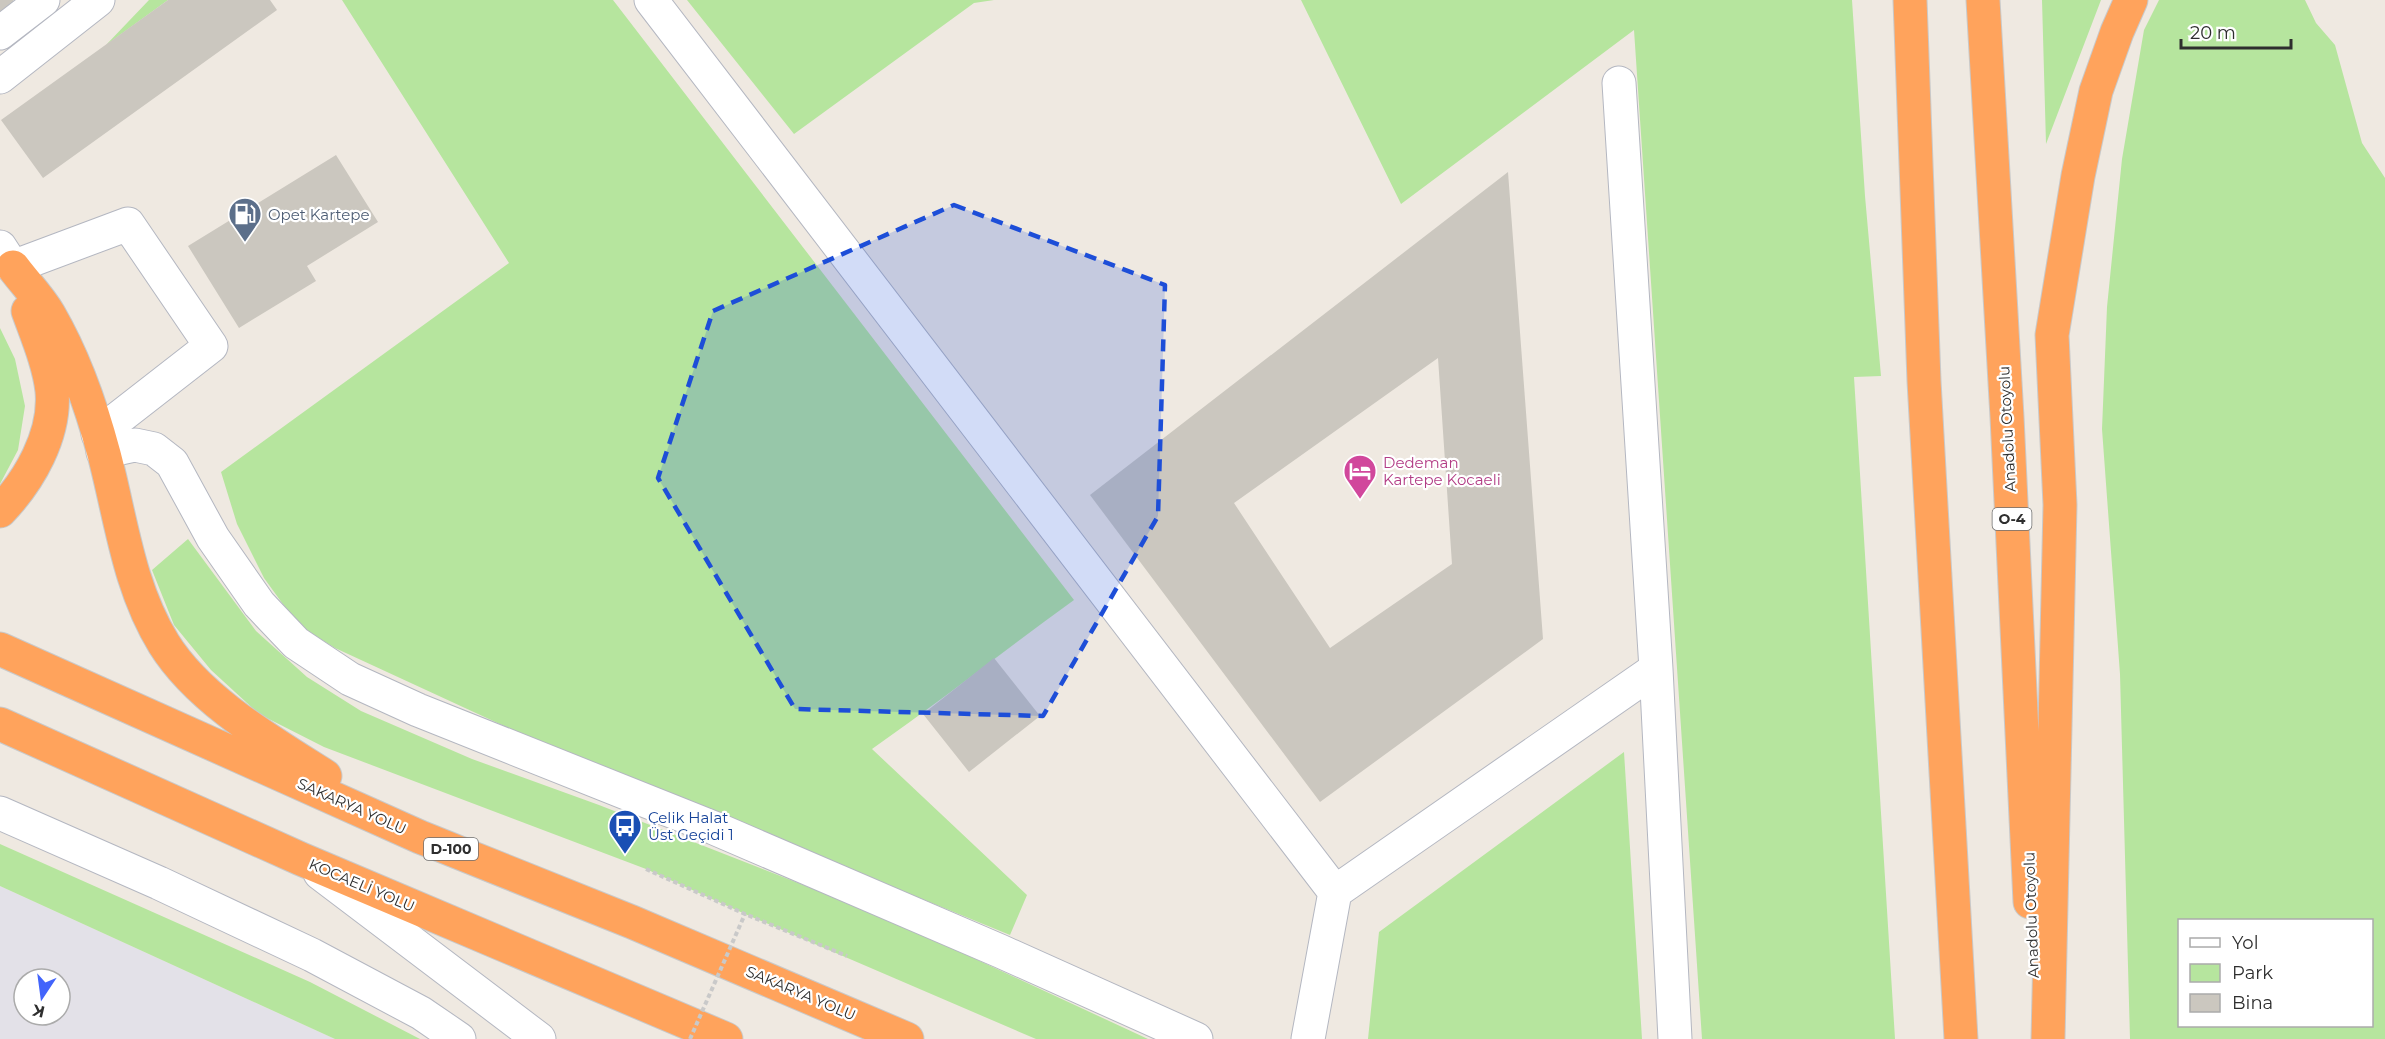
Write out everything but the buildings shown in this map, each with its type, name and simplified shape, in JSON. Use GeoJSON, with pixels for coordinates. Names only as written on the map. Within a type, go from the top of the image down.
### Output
{"type":"FeatureCollection","features":[{"type":"Feature","properties":{"kind":"highway"},"geometry":{"type":"LineString","coordinates":[[1910,0],[1924,381],[1961,1039]]}},
{"type":"Feature","properties":{"kind":"highway","name":"Anadolu Otoyolu"},"geometry":{"type":"LineString","coordinates":[[1983,0],[2028,842],[2035,1039]]}},
{"type":"Feature","properties":{"kind":"highway"},"geometry":{"type":"LineString","coordinates":[[2048,1039],[2060,505],[2052,335],[2078,176],[2096,91],[2131,0]]}},
{"type":"Feature","properties":{"kind":"highway"},"geometry":{"type":"LineString","coordinates":[[6,257],[48,312],[71,358],[90,406],[126,553],[145,609],[171,653],[191,678],[260,734],[420,837]]}},
{"type":"Feature","properties":{"kind":"highway"},"geometry":{"type":"LineString","coordinates":[[0,511],[12,499],[35,465],[47,432],[52,402],[47,367],[6,257]]}},
{"type":"Feature","properties":{"kind":"highway","name":"SAKARYA YOLU"},"geometry":{"type":"LineString","coordinates":[[0,649],[420,837],[632,922],[907,1039]]}},
{"type":"Feature","properties":{"kind":"highway","name":"KOCAELİ YOLU"},"geometry":{"type":"LineString","coordinates":[[0,724],[302,859],[726,1039]]}},
{"type":"Feature","properties":{"kind":"street"},"geometry":{"type":"LineString","coordinates":[[0,33],[43,0]]}},
{"type":"Feature","properties":{"kind":"street"},"geometry":{"type":"LineString","coordinates":[[0,77],[98,0]]}},
{"type":"Feature","properties":{"kind":"street"},"geometry":{"type":"LineString","coordinates":[[651,0],[1335,892]]}},
{"type":"Feature","properties":{"kind":"street"},"geometry":{"type":"LineString","coordinates":[[1619,83],[1656,669],[1675,1039]]}},
{"type":"Feature","properties":{"kind":"street"},"geometry":{"type":"LineString","coordinates":[[6,257],[128,224],[211,346],[100,443]]}},
{"type":"Feature","properties":{"kind":"street"},"geometry":{"type":"LineString","coordinates":[[100,443],[135,445],[154,449],[172,463],[213,538],[259,604],[296,643],[350,679],[418,711],[714,828],[990,946],[1196,1039]]}},
{"type":"Feature","properties":{"kind":"street"},"geometry":{"type":"LineString","coordinates":[[1308,1039],[1335,892],[1656,669]]}},
{"type":"Feature","properties":{"kind":"street"},"geometry":{"type":"LineString","coordinates":[[0,813],[159,883],[312,955],[421,1013],[459,1039]]}},
{"type":"Feature","properties":{"kind":"street"},"geometry":{"type":"LineString","coordinates":[[302,859],[539,1039]]}},
{"type":"Feature","properties":{"kind":"path"},"geometry":{"type":"LineString","coordinates":[[646,869],[745,914],[847,956]]}},
{"type":"Feature","properties":{"kind":"path"},"geometry":{"type":"LineString","coordinates":[[690,1039],[745,914]]}},
{"type":"Feature","properties":{"kind":"highlighted area"},"geometry":{"type":"Polygon","coordinates":[[[954,205],[1165,285],[1158,516],[1043,716],[795,709],[658,478],[713,311],[954,205]]]}},
{"type":"Feature","properties":{"kind":"shaded area"},"geometry":{"type":"Polygon","coordinates":[[[0,886],[335,1039],[0,1039],[0,886]]]}},
{"type":"Feature","properties":{"kind":"green space"},"geometry":{"type":"Polygon","coordinates":[[[149,0],[168,0],[106,45],[149,0]]]}},
{"type":"Feature","properties":{"kind":"green space"},"geometry":{"type":"Polygon","coordinates":[[[342,0],[613,0],[1074,600],[872,749],[1027,895],[1010,935],[541,743],[335,648],[298,625],[264,578],[237,524],[221,472],[509,263],[342,0]]]}},
{"type":"Feature","properties":{"kind":"green space"},"geometry":{"type":"Polygon","coordinates":[[[687,0],[994,0],[974,3],[794,134],[687,0]]]}},
{"type":"Feature","properties":{"kind":"green space"},"geometry":{"type":"Polygon","coordinates":[[[1301,0],[1852,0],[1865,196],[1881,376],[1854,377],[1895,1039],[1702,1039],[1634,30],[1401,204],[1301,0]]]}},
{"type":"Feature","properties":{"kind":"green space"},"geometry":{"type":"Polygon","coordinates":[[[2042,0],[2101,0],[2046,144],[2042,0]]]}},
{"type":"Feature","properties":{"kind":"green space"},"geometry":{"type":"Polygon","coordinates":[[[2159,0],[2305,0],[2316,23],[2335,45],[2362,143],[2385,178],[2385,1039],[2130,1039],[2120,674],[2102,429],[2107,307],[2122,159],[2144,30],[2159,0]]]}},
{"type":"Feature","properties":{"kind":"green space"},"geometry":{"type":"Polygon","coordinates":[[[0,328],[15,359],[25,406],[18,450],[0,484],[0,328]]]}},
{"type":"Feature","properties":{"kind":"green space"},"geometry":{"type":"Polygon","coordinates":[[[188,539],[256,631],[307,677],[361,711],[472,759],[599,805],[885,917],[1148,1039],[1036,1039],[646,869],[324,747],[259,714],[211,670],[174,625],[152,570],[188,539]]]}},
{"type":"Feature","properties":{"kind":"green space"},"geometry":{"type":"Polygon","coordinates":[[[1624,752],[1642,1039],[1368,1039],[1379,932],[1624,752]]]}},
{"type":"Feature","properties":{"kind":"green space"},"geometry":{"type":"Polygon","coordinates":[[[0,844],[310,982],[420,1039],[335,1039],[0,886],[0,844]]]}},
{"type":"Feature","properties":{"kind":"place","name":"Opet Kartepe"},"geometry":{"type":"Point","coordinates":[245,243]}},
{"type":"Feature","properties":{"kind":"place","name":"Dedeman Kartepe Kocaeli"},"geometry":{"type":"Point","coordinates":[1360,500]}},
{"type":"Feature","properties":{"kind":"place","name":"Çelik Halat Üst Geçidi 1"},"geometry":{"type":"Point","coordinates":[625,855]}}]}
